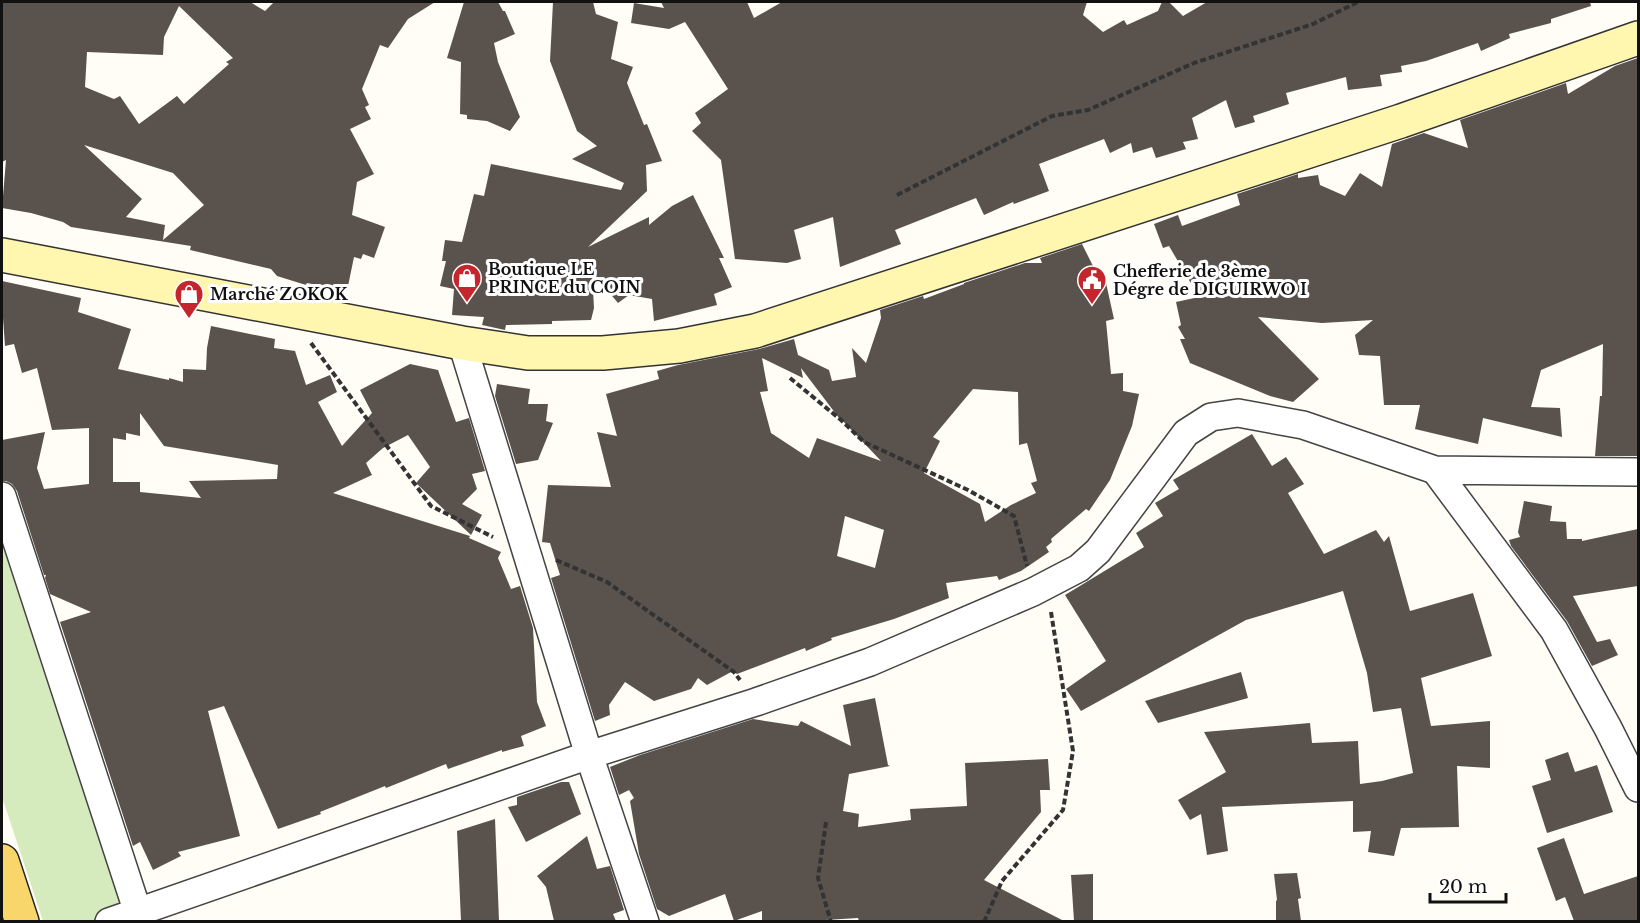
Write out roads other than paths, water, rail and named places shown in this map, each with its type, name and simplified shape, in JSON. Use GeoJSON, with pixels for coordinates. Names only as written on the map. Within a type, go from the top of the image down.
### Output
{"type":"FeatureCollection","features":[{"type":"Feature","properties":{"kind":"main road"},"geometry":{"type":"LineString","coordinates":[[2,255],[462,343],[528,353],[603,353],[679,346],[755,330],[1390,125],[1638,38]]}},
{"type":"Feature","properties":{"kind":"main road"},"geometry":{"type":"LineString","coordinates":[[2,861],[22,921]]}},
{"type":"Feature","properties":{"kind":"street"},"geometry":{"type":"LineString","coordinates":[[462,343],[589,755],[645,921]]}},
{"type":"Feature","properties":{"kind":"street"},"geometry":{"type":"LineString","coordinates":[[109,921],[139,916],[589,755],[756,702],[870,662],[1040,589],[1079,568],[1098,551],[1186,433],[1211,417],[1238,413],[1303,425],[1435,470],[1638,472]]}},
{"type":"Feature","properties":{"kind":"street"},"geometry":{"type":"LineString","coordinates":[[1435,470],[1554,630],[1638,788]]}},
{"type":"Feature","properties":{"kind":"street"},"geometry":{"type":"LineString","coordinates":[[2,496],[139,916]]}},
{"type":"Feature","properties":{"kind":"place","name":"Boutique LE PRINCE du COIN"},"geometry":{"type":"Point","coordinates":[467,304]}},
{"type":"Feature","properties":{"kind":"place","name":"Chefferie de 3ème Dégre de DIGUIRWO I"},"geometry":{"type":"Point","coordinates":[1092,306]}},
{"type":"Feature","properties":{"kind":"place","name":"Marché ZOKOK"},"geometry":{"type":"Point","coordinates":[189,320]}}]}
